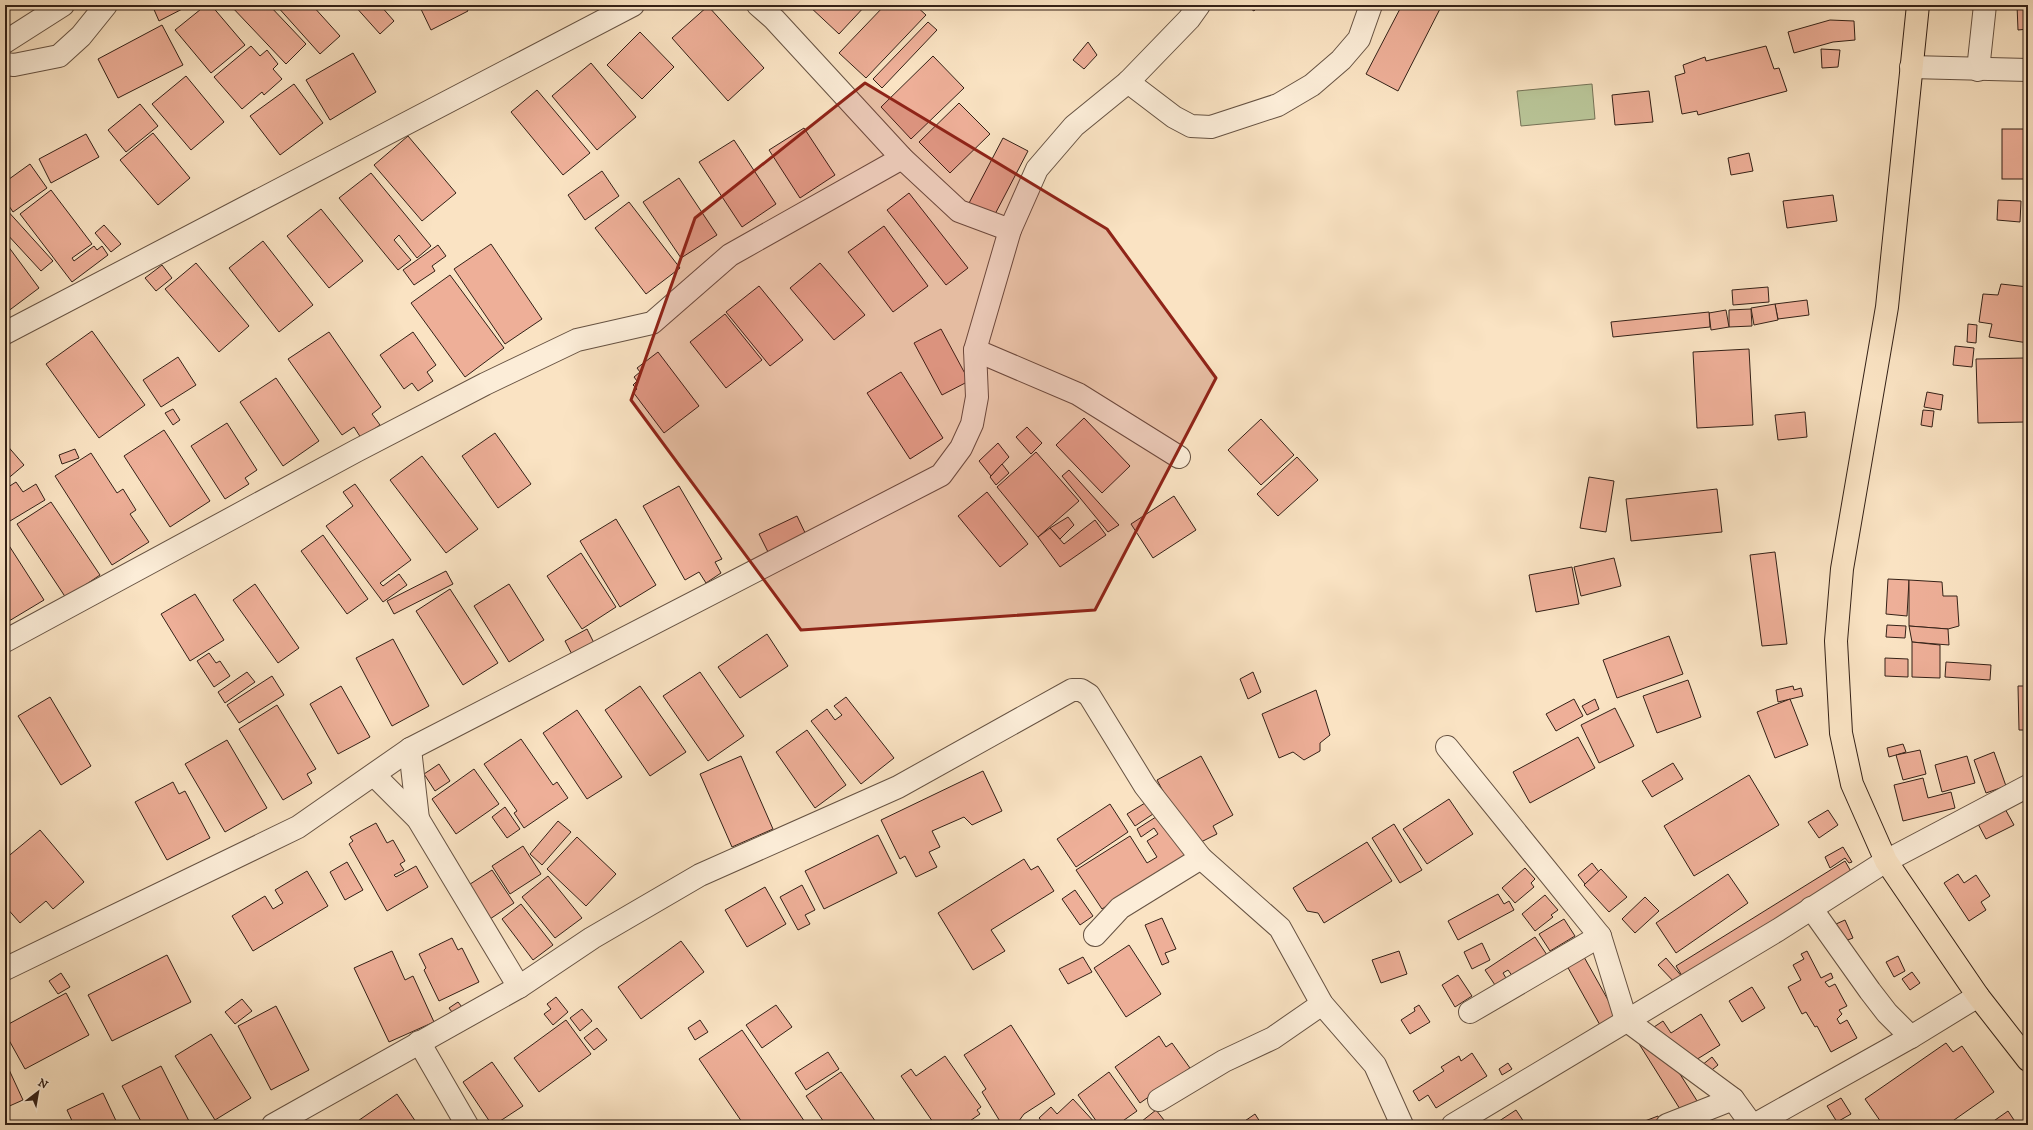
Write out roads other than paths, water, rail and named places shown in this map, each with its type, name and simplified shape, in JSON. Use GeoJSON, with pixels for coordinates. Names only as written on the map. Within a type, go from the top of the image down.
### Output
{"type":"FeatureCollection","features":[{"type":"Feature","properties":{"kind":"main road"},"geometry":{"type":"LineString","coordinates":[[1918,5],[1887,307],[1842,569],[1836,641],[1841,733],[1852,784],[1886,861],[1978,996],[2028,1060]]}},
{"type":"Feature","properties":{"kind":"street"},"geometry":{"type":"LineString","coordinates":[[5,42],[63,5]]}},
{"type":"Feature","properties":{"kind":"street"},"geometry":{"type":"LineString","coordinates":[[5,64],[14,65],[59,56],[81,36],[106,5]]}},
{"type":"Feature","properties":{"kind":"street"},"geometry":{"type":"LineString","coordinates":[[5,333],[633,5]]}},
{"type":"Feature","properties":{"kind":"street"},"geometry":{"type":"LineString","coordinates":[[758,5],[780,24],[902,158],[959,211],[1010,230]]}},
{"type":"Feature","properties":{"kind":"street"},"geometry":{"type":"LineString","coordinates":[[5,968],[298,826],[410,749],[940,475],[961,448],[972,424],[976,397],[975,350],[1010,230],[1037,169],[1074,126],[1128,82],[1189,19],[1199,5]]}},
{"type":"Feature","properties":{"kind":"street"},"geometry":{"type":"LineString","coordinates":[[1128,82],[1174,117],[1191,126],[1211,127],[1278,105],[1312,85],[1341,60],[1359,38],[1371,5]]}},
{"type":"Feature","properties":{"kind":"street"},"geometry":{"type":"LineString","coordinates":[[1978,70],[1985,5]]}},
{"type":"Feature","properties":{"kind":"street"},"geometry":{"type":"LineString","coordinates":[[1911,67],[1978,70],[2028,70]]}},
{"type":"Feature","properties":{"kind":"street"},"geometry":{"type":"LineString","coordinates":[[5,641],[356,451],[485,384],[577,340],[652,322],[730,255],[902,158]]}},
{"type":"Feature","properties":{"kind":"street"},"geometry":{"type":"LineString","coordinates":[[975,350],[1078,394],[1179,457]]}},
{"type":"Feature","properties":{"kind":"street"},"geometry":{"type":"LineString","coordinates":[[273,1125],[519,987],[592,938],[700,875],[898,787],[1072,690],[1081,690],[1089,695],[1145,786],[1201,858],[1280,928],[1322,1004],[1375,1065],[1402,1125]]}},
{"type":"Feature","properties":{"kind":"street"},"geometry":{"type":"LineString","coordinates":[[1448,747],[1600,936],[1626,1020],[1733,1099],[1754,1125],[1911,1037],[1978,996]]}},
{"type":"Feature","properties":{"kind":"street"},"geometry":{"type":"LineString","coordinates":[[410,749],[418,820]]}},
{"type":"Feature","properties":{"kind":"street"},"geometry":{"type":"LineString","coordinates":[[374,774],[418,820],[519,987]]}},
{"type":"Feature","properties":{"kind":"street"},"geometry":{"type":"LineString","coordinates":[[1453,1125],[1778,930],[1886,861],[2028,786]]}},
{"type":"Feature","properties":{"kind":"street"},"geometry":{"type":"LineString","coordinates":[[1095,935],[1120,908],[1201,858]]}},
{"type":"Feature","properties":{"kind":"street"},"geometry":{"type":"LineString","coordinates":[[1811,908],[1870,991],[1888,1013],[1911,1037]]}},
{"type":"Feature","properties":{"kind":"street"},"geometry":{"type":"LineString","coordinates":[[1470,1012],[1600,936]]}},
{"type":"Feature","properties":{"kind":"street"},"geometry":{"type":"LineString","coordinates":[[1159,1100],[1224,1061],[1273,1038],[1322,1004]]}},
{"type":"Feature","properties":{"kind":"street"},"geometry":{"type":"LineString","coordinates":[[419,1042],[467,1125]]}},
{"type":"Feature","properties":{"kind":"street"},"geometry":{"type":"LineString","coordinates":[[1667,1125],[1733,1099]]}}]}
